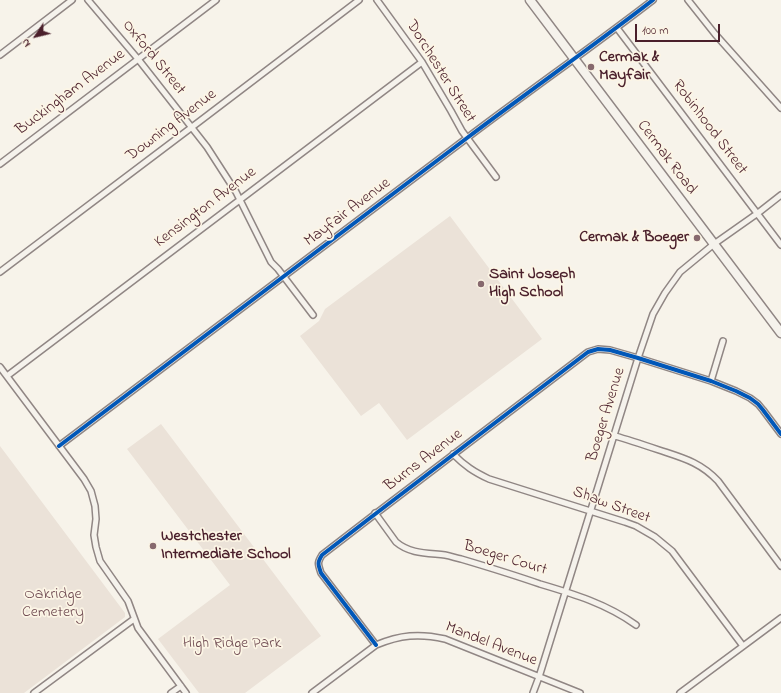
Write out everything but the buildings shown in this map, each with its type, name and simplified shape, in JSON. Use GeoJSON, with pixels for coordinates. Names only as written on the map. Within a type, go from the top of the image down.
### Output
{"type":"FeatureCollection","features":[{"type":"Feature","properties":{"kind":"main road","name":"Cermak Road"},"geometry":{"type":"LineString","coordinates":[[530,0],[781,333]]}},
{"type":"Feature","properties":{"kind":"street"},"geometry":{"type":"LineString","coordinates":[[0,55],[72,0]]}},
{"type":"Feature","properties":{"kind":"street","name":"Oxford Street"},"geometry":{"type":"LineString","coordinates":[[88,0],[138,59],[192,127],[240,199],[271,262],[313,316]]}},
{"type":"Feature","properties":{"kind":"street","name":"Buckingham Avenue"},"geometry":{"type":"LineString","coordinates":[[0,164],[216,0]]}},
{"type":"Feature","properties":{"kind":"street","name":"Downing Avenue"},"geometry":{"type":"LineString","coordinates":[[0,272],[359,0]]}},
{"type":"Feature","properties":{"kind":"street","name":"Dorchester Street"},"geometry":{"type":"LineString","coordinates":[[377,0],[422,62],[462,131],[496,177]]}},
{"type":"Feature","properties":{"kind":"street","name":"Mayfair Avenue"},"geometry":{"type":"LineString","coordinates":[[59,446],[467,138],[653,0]]}},
{"type":"Feature","properties":{"kind":"street"},"geometry":{"type":"LineString","coordinates":[[688,0],[715,34],[781,108]]}},
{"type":"Feature","properties":{"kind":"street","name":"Robinhood Street"},"geometry":{"type":"LineString","coordinates":[[617,28],[781,245]]}},
{"type":"Feature","properties":{"kind":"street","name":"Kensington Avenue"},"geometry":{"type":"LineString","coordinates":[[7,376],[422,62]]}},
{"type":"Feature","properties":{"kind":"street","name":"Boeger Avenue"},"geometry":{"type":"LineString","coordinates":[[533,693],[653,314],[665,292],[680,272],[714,244],[781,195]]}},
{"type":"Feature","properties":{"kind":"street"},"geometry":{"type":"LineString","coordinates":[[711,381],[723,341]]}},
{"type":"Feature","properties":{"kind":"street","name":"Burns Avenue"},"geometry":{"type":"LineString","coordinates":[[376,645],[322,573],[318,565],[322,555],[588,352],[598,349],[610,350],[711,381],[736,391],[750,398],[763,410],[781,434]]}},
{"type":"Feature","properties":{"kind":"street"},"geometry":{"type":"LineString","coordinates":[[0,367],[84,479],[91,491],[95,506],[96,519],[94,535],[100,561],[128,601],[138,628],[186,693]]}},
{"type":"Feature","properties":{"kind":"street"},"geometry":{"type":"LineString","coordinates":[[614,436],[692,461],[711,474],[718,481],[781,566]]}},
{"type":"Feature","properties":{"kind":"street","name":"Shaw Street"},"geometry":{"type":"LineString","coordinates":[[453,454],[473,472],[489,479],[636,526],[655,537],[680,561],[743,646]]}},
{"type":"Feature","properties":{"kind":"street","name":"Boeger Court"},"geometry":{"type":"LineString","coordinates":[[375,514],[400,546],[416,552],[461,559],[565,592],[605,606],[636,625]]}},
{"type":"Feature","properties":{"kind":"street"},"geometry":{"type":"LineString","coordinates":[[680,693],[781,618]]}},
{"type":"Feature","properties":{"kind":"street"},"geometry":{"type":"LineString","coordinates":[[34,693],[134,619]]}},
{"type":"Feature","properties":{"kind":"street","name":"Mandel Avenue"},"geometry":{"type":"LineString","coordinates":[[312,693],[376,645],[404,636],[421,635],[445,639],[580,693]]}},
{"type":"Feature","properties":{"kind":"street"},"geometry":{"type":"LineString","coordinates":[[171,693],[181,686]]}},
{"type":"Feature","properties":{"kind":"green space"},"geometry":{"type":"Polygon","coordinates":[[[450,216],[542,339],[407,440],[379,403],[361,416],[300,336],[319,321],[325,309],[450,216]]]}},
{"type":"Feature","properties":{"kind":"green space","name":"High Ridge Park"},"geometry":{"type":"Polygon","coordinates":[[[161,424],[321,636],[245,693],[199,693],[158,639],[230,585],[127,449],[161,424]]]}},
{"type":"Feature","properties":{"kind":"green space","name":"Oakridge Cemetery"},"geometry":{"type":"Polygon","coordinates":[[[0,446],[125,613],[125,617],[24,693],[0,693],[0,446]]]}},
{"type":"Feature","properties":{"kind":"cycle path"},"geometry":{"type":"LineString","coordinates":[[59,446],[653,0]]}},
{"type":"Feature","properties":{"kind":"cycle path"},"geometry":{"type":"LineString","coordinates":[[376,645],[321,573],[318,564],[322,555],[588,352],[598,349],[610,350],[711,381],[736,391],[758,404],[781,434]]}},
{"type":"Feature","properties":{"kind":"place","name":"Cermak & Mayfair"},"geometry":{"type":"Point","coordinates":[591,67]}},
{"type":"Feature","properties":{"kind":"place","name":"Cermak & Boeger"},"geometry":{"type":"Point","coordinates":[697,238]}},
{"type":"Feature","properties":{"kind":"place","name":"Saint Joseph High School"},"geometry":{"type":"Point","coordinates":[481,284]}},
{"type":"Feature","properties":{"kind":"place","name":"Westchester Intermediate School"},"geometry":{"type":"Point","coordinates":[153,546]}}]}
